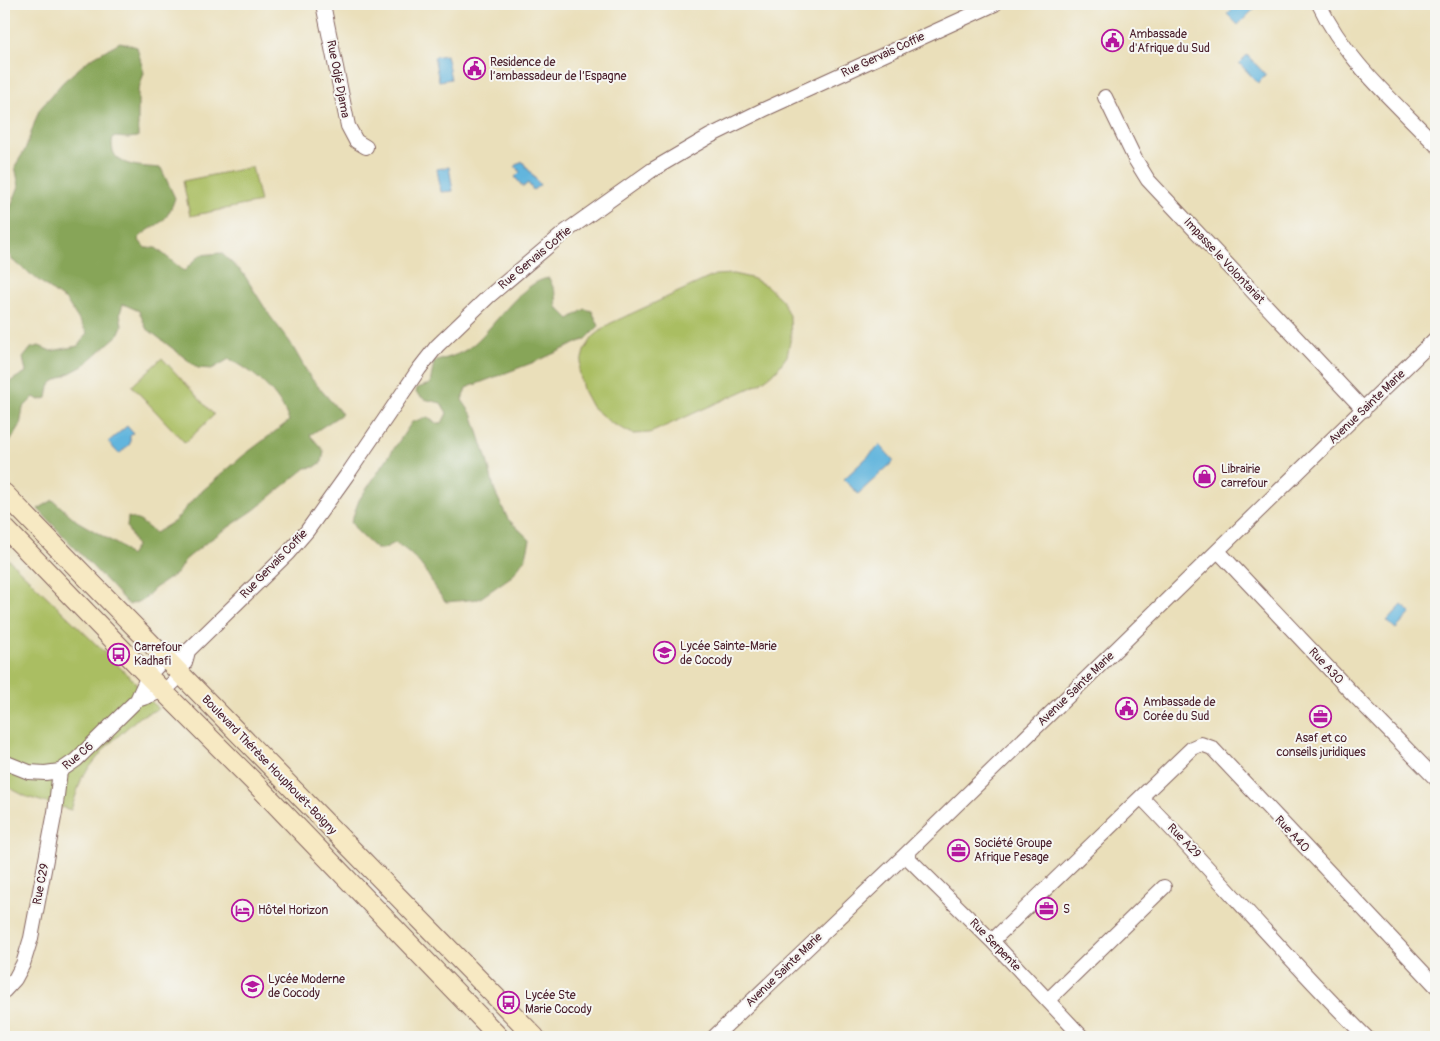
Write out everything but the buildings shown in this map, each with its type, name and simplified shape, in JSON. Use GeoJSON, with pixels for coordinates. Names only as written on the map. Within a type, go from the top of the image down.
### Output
{"type":"FeatureCollection","features":[{"type":"Feature","properties":{"kind":"main road","name":"Boulevard Thérèse Houphouët-Boigny"},"geometry":{"type":"LineString","coordinates":[[4,493],[535,1037]]}},
{"type":"Feature","properties":{"kind":"main road","name":"Boulevard Thérèse Houphouët-Boigny"},"geometry":{"type":"LineString","coordinates":[[4,527],[254,782],[499,1037]]}},
{"type":"Feature","properties":{"kind":"street","name":"Rue Odjé Djama"},"geometry":{"type":"LineString","coordinates":[[323,4],[348,126],[356,141],[366,147]]}},
{"type":"Feature","properties":{"kind":"street","name":"Rue Gervais Coffie"},"geometry":{"type":"LineString","coordinates":[[188,651],[288,553],[307,531],[404,390],[437,346],[488,297],[565,232],[652,170],[710,136],[995,4]]}},
{"type":"Feature","properties":{"kind":"street"},"geometry":{"type":"LineString","coordinates":[[1319,4],[1328,24],[1353,59],[1436,145]]}},
{"type":"Feature","properties":{"kind":"street","name":"Impasse le Volontariat"},"geometry":{"type":"LineString","coordinates":[[1105,97],[1135,159],[1148,180],[1364,410]]}},
{"type":"Feature","properties":{"kind":"street","name":"Avenue Sainte Marie"},"geometry":{"type":"LineString","coordinates":[[714,1037],[1218,552],[1436,338]]}},
{"type":"Feature","properties":{"kind":"street","name":"Rue A30"},"geometry":{"type":"LineString","coordinates":[[1218,552],[1436,779]]}},
{"type":"Feature","properties":{"kind":"street"},"geometry":{"type":"LineString","coordinates":[[163,691],[180,675],[185,665],[188,651],[172,653],[165,658]]}},
{"type":"Feature","properties":{"kind":"street","name":"Rue C6"},"geometry":{"type":"LineString","coordinates":[[4,762],[30,772],[60,771],[76,760],[137,700],[148,676],[165,658]]}},
{"type":"Feature","properties":{"kind":"street","name":"Rue C6"},"geometry":{"type":"LineString","coordinates":[[137,700],[163,691]]}},
{"type":"Feature","properties":{"kind":"street","name":"Rue A40"},"geometry":{"type":"LineString","coordinates":[[1142,797],[1192,748],[1202,744],[1212,748],[1436,986]]}},
{"type":"Feature","properties":{"kind":"street","name":"Rue C29"},"geometry":{"type":"LineString","coordinates":[[4,991],[15,979],[23,964],[31,938],[55,812],[60,771]]}},
{"type":"Feature","properties":{"kind":"street"},"geometry":{"type":"LineString","coordinates":[[992,941],[1142,797]]}},
{"type":"Feature","properties":{"kind":"street","name":"Rue A29"},"geometry":{"type":"LineString","coordinates":[[1142,797],[1366,1037]]}},
{"type":"Feature","properties":{"kind":"street","name":"Rue Serpente"},"geometry":{"type":"LineString","coordinates":[[905,854],[992,941],[1082,1037]]}},
{"type":"Feature","properties":{"kind":"street"},"geometry":{"type":"LineString","coordinates":[[1048,1000],[1164,887]]}},
{"type":"Feature","properties":{"kind":"green space"},"geometry":{"type":"Polygon","coordinates":[[[120,42],[137,47],[144,73],[138,91],[138,137],[113,137],[112,147],[115,155],[127,163],[161,168],[175,198],[170,212],[163,220],[138,239],[145,248],[156,248],[184,271],[200,255],[221,253],[243,273],[270,316],[290,342],[310,377],[342,414],[310,435],[324,451],[322,462],[315,467],[306,468],[254,510],[207,542],[185,560],[177,573],[155,588],[143,600],[129,605],[38,509],[53,500],[77,521],[120,546],[130,556],[136,546],[127,527],[128,517],[140,521],[155,533],[175,521],[194,498],[244,455],[289,421],[273,393],[248,370],[229,359],[212,369],[198,368],[146,328],[139,311],[123,304],[120,313],[122,326],[118,335],[83,366],[53,382],[49,387],[47,398],[39,400],[34,397],[23,408],[20,426],[4,448],[4,385],[26,372],[23,358],[31,348],[39,346],[51,351],[78,346],[87,333],[66,300],[12,260],[4,245],[4,224],[19,186],[15,166],[25,150],[39,110],[63,82],[90,59],[120,42]]]}},
{"type":"Feature","properties":{"kind":"green space"},"geometry":{"type":"Polygon","coordinates":[[[252,167],[260,202],[190,216],[183,181],[252,167]]]}},
{"type":"Feature","properties":{"kind":"green space"},"geometry":{"type":"Polygon","coordinates":[[[733,274],[751,278],[767,286],[782,300],[790,318],[791,337],[787,356],[776,371],[759,384],[650,433],[633,434],[611,423],[592,407],[583,390],[579,370],[584,351],[593,337],[609,324],[715,275],[733,274]]]}},
{"type":"Feature","properties":{"kind":"green space"},"geometry":{"type":"Polygon","coordinates":[[[549,278],[556,294],[557,307],[569,319],[585,309],[592,311],[599,326],[586,339],[537,361],[466,388],[462,400],[473,416],[495,492],[508,519],[530,540],[526,557],[512,576],[479,599],[446,602],[423,568],[408,552],[395,543],[383,549],[376,549],[357,531],[351,522],[359,500],[412,422],[428,417],[435,423],[442,423],[447,413],[441,403],[424,399],[416,393],[417,388],[430,384],[434,362],[466,350],[479,340],[528,288],[538,281],[549,278]]]}},
{"type":"Feature","properties":{"kind":"green space"},"geometry":{"type":"Polygon","coordinates":[[[162,358],[214,415],[185,443],[132,386],[162,358]]]}},
{"type":"Feature","properties":{"kind":"green space"},"geometry":{"type":"Polygon","coordinates":[[[4,555],[134,681],[158,709],[139,717],[105,748],[82,777],[71,810],[27,797],[4,785],[4,555]]]}},
{"type":"Feature","properties":{"kind":"water"},"geometry":{"type":"Polygon","coordinates":[[[1238,4],[1255,4],[1257,6],[1238,25],[1227,14],[1238,4]]]}},
{"type":"Feature","properties":{"kind":"water"},"geometry":{"type":"Polygon","coordinates":[[[446,55],[451,79],[439,81],[434,57],[446,55]]]}},
{"type":"Feature","properties":{"kind":"water"},"geometry":{"type":"Polygon","coordinates":[[[1247,55],[1266,75],[1258,83],[1239,63],[1247,55]]]}},
{"type":"Feature","properties":{"kind":"water"},"geometry":{"type":"Polygon","coordinates":[[[522,161],[540,185],[533,190],[528,183],[523,187],[515,177],[520,172],[515,166],[522,161]]]}},
{"type":"Feature","properties":{"kind":"water"},"geometry":{"type":"Polygon","coordinates":[[[449,167],[453,191],[441,192],[437,169],[449,167]]]}},
{"type":"Feature","properties":{"kind":"water"},"geometry":{"type":"Polygon","coordinates":[[[127,426],[133,433],[130,436],[130,444],[119,454],[108,442],[127,426]]]}},
{"type":"Feature","properties":{"kind":"water"},"geometry":{"type":"Polygon","coordinates":[[[880,445],[894,461],[858,494],[844,479],[880,445]]]}},
{"type":"Feature","properties":{"kind":"water"},"geometry":{"type":"Polygon","coordinates":[[[1402,605],[1411,613],[1396,629],[1387,621],[1402,605]]]}},
{"type":"Feature","properties":{"kind":"place","name":"Ambassade d'Afrique du Sud"},"geometry":{"type":"Point","coordinates":[1113,41]}},
{"type":"Feature","properties":{"kind":"place","name":"Residence de l’ambassadeur de l’Espagne"},"geometry":{"type":"Point","coordinates":[474,69]}},
{"type":"Feature","properties":{"kind":"place","name":"Librairie carrefour"},"geometry":{"type":"Point","coordinates":[1205,476]}},
{"type":"Feature","properties":{"kind":"place","name":"Lycée Sainte-Marie de Cocody"},"geometry":{"type":"Point","coordinates":[664,653]}},
{"type":"Feature","properties":{"kind":"place","name":"Carrefour Kadhafi"},"geometry":{"type":"Point","coordinates":[118,654]}},
{"type":"Feature","properties":{"kind":"place","name":"Ambassade de Corée du Sud"},"geometry":{"type":"Point","coordinates":[1127,709]}},
{"type":"Feature","properties":{"kind":"place","name":"Asaf et co conseils juridiques"},"geometry":{"type":"Point","coordinates":[1321,717]}},
{"type":"Feature","properties":{"kind":"place","name":"Société Groupe Afrique Pesage"},"geometry":{"type":"Point","coordinates":[958,850]}},
{"type":"Feature","properties":{"kind":"place","name":"S"},"geometry":{"type":"Point","coordinates":[1047,909]}},
{"type":"Feature","properties":{"kind":"place","name":"Hôtel Horizon"},"geometry":{"type":"Point","coordinates":[242,910]}},
{"type":"Feature","properties":{"kind":"place","name":"Lycée Moderne de Cocody"},"geometry":{"type":"Point","coordinates":[252,986]}},
{"type":"Feature","properties":{"kind":"place","name":"Lycée Ste Marie Cocody"},"geometry":{"type":"Point","coordinates":[509,1002]}}]}
